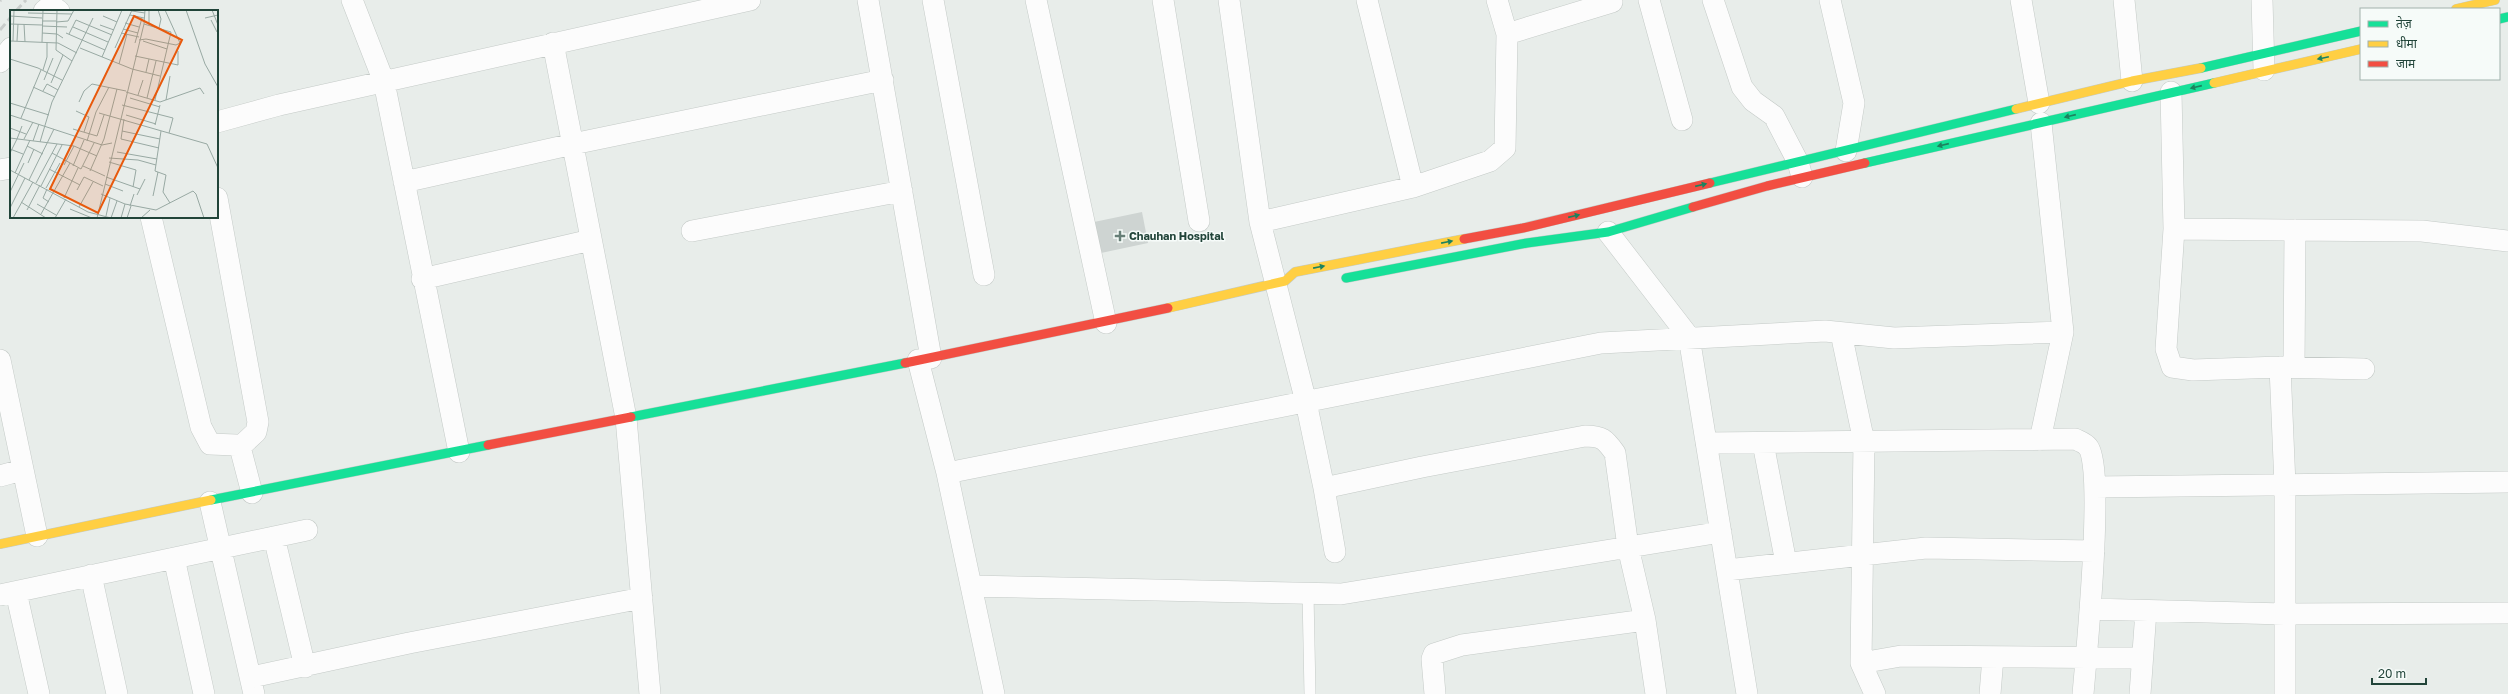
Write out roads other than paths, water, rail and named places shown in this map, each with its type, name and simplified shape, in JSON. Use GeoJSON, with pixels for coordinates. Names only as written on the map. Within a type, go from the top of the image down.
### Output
{"type":"FeatureCollection","features":[{"type":"Feature","properties":{"kind":"street"},"geometry":{"type":"LineString","coordinates":[[352,0],[384,82],[422,279],[458,452]]}},
{"type":"Feature","properties":{"kind":"street"},"geometry":{"type":"LineString","coordinates":[[218,122],[279,105],[750,0]]}},
{"type":"Feature","properties":{"kind":"street"},"geometry":{"type":"LineString","coordinates":[[868,0],[902,191],[925,359],[947,473],[994,694]]}},
{"type":"Feature","properties":{"kind":"street"},"geometry":{"type":"LineString","coordinates":[[933,0],[984,275]]}},
{"type":"Feature","properties":{"kind":"street"},"geometry":{"type":"LineString","coordinates":[[1036,0],[1106,323]]}},
{"type":"Feature","properties":{"kind":"street"},"geometry":{"type":"LineString","coordinates":[[1163,0],[1199,221]]}},
{"type":"Feature","properties":{"kind":"street"},"geometry":{"type":"LineString","coordinates":[[1229,0],[1260,222],[1280,282],[1324,488],[1335,552]]}},
{"type":"Feature","properties":{"kind":"street"},"geometry":{"type":"LineString","coordinates":[[1367,0],[1412,187]]}},
{"type":"Feature","properties":{"kind":"street"},"geometry":{"type":"LineString","coordinates":[[1260,222],[1412,187],[1490,161],[1505,148],[1507,34],[1497,0]]}},
{"type":"Feature","properties":{"kind":"street"},"geometry":{"type":"LineString","coordinates":[[1649,0],[1682,120]]}},
{"type":"Feature","properties":{"kind":"street"},"geometry":{"type":"LineString","coordinates":[[1713,0],[1742,87],[1753,101],[1774,116],[1800,170]]}},
{"type":"Feature","properties":{"kind":"street"},"geometry":{"type":"LineString","coordinates":[[1830,0],[1854,102],[1846,151]]}},
{"type":"Feature","properties":{"kind":"street"},"geometry":{"type":"LineString","coordinates":[[2022,0],[2040,113],[2063,332],[2040,440]]}},
{"type":"Feature","properties":{"kind":"street"},"geometry":{"type":"LineString","coordinates":[[2124,0],[2132,81]]}},
{"type":"Feature","properties":{"kind":"street"},"geometry":{"type":"LineString","coordinates":[[2262,0],[2264,62]]}},
{"type":"Feature","properties":{"kind":"street"},"geometry":{"type":"LineString","coordinates":[[2460,8],[2495,0]]}},
{"type":"Feature","properties":{"kind":"street"},"geometry":{"type":"LineString","coordinates":[[1507,34],[1612,2]]}},
{"type":"Feature","properties":{"kind":"street"},"geometry":{"type":"LineString","coordinates":[[45,10],[51,5],[58,10]]}},
{"type":"Feature","properties":{"kind":"street"},"geometry":{"type":"LineString","coordinates":[[1334,280],[1527,243],[1608,232],[1800,170],[1846,151],[2040,113],[2171,92],[2360,31]]}},
{"type":"Feature","properties":{"kind":"street"},"geometry":{"type":"LineString","coordinates":[[553,43],[626,418],[650,694]]}},
{"type":"Feature","properties":{"kind":"street"},"geometry":{"type":"LineString","coordinates":[[0,62],[10,49]]}},
{"type":"Feature","properties":{"kind":"street"},"geometry":{"type":"LineString","coordinates":[[0,544],[1106,323],[1280,282],[1295,272],[1523,228],[1800,170],[2040,113],[2132,81],[2360,49]]}},
{"type":"Feature","properties":{"kind":"street"},"geometry":{"type":"LineString","coordinates":[[404,182],[573,144],[882,80]]}},
{"type":"Feature","properties":{"kind":"street"},"geometry":{"type":"LineString","coordinates":[[2171,92],[2174,229],[2166,349],[2172,367],[2193,370],[2287,367],[2364,369]]}},
{"type":"Feature","properties":{"kind":"street"},"geometry":{"type":"LineString","coordinates":[[0,170],[10,168]]}},
{"type":"Feature","properties":{"kind":"street"},"geometry":{"type":"LineString","coordinates":[[692,231],[902,191]]}},
{"type":"Feature","properties":{"kind":"street"},"geometry":{"type":"LineString","coordinates":[[218,203],[258,422],[256,432],[240,447]]}},
{"type":"Feature","properties":{"kind":"street"},"geometry":{"type":"LineString","coordinates":[[151,218],[205,439],[214,446],[236,445],[240,447]]}},
{"type":"Feature","properties":{"kind":"street"},"geometry":{"type":"LineString","coordinates":[[2174,229],[2422,231],[2508,240]]}},
{"type":"Feature","properties":{"kind":"street"},"geometry":{"type":"LineString","coordinates":[[2285,694],[2285,485],[2287,367],[2295,230]]}},
{"type":"Feature","properties":{"kind":"street"},"geometry":{"type":"LineString","coordinates":[[1608,232],[1689,338],[1747,694]]}},
{"type":"Feature","properties":{"kind":"street"},"geometry":{"type":"LineString","coordinates":[[422,279],[591,240]]}},
{"type":"Feature","properties":{"kind":"street"},"geometry":{"type":"LineString","coordinates":[[1280,282],[1296,287]]}},
{"type":"Feature","properties":{"kind":"street"},"geometry":{"type":"LineString","coordinates":[[947,473],[1601,342],[1825,331],[1894,338],[2063,332]]}},
{"type":"Feature","properties":{"kind":"street"},"geometry":{"type":"LineString","coordinates":[[1841,333],[1864,442],[1861,663],[1875,694]]}},
{"type":"Feature","properties":{"kind":"street"},"geometry":{"type":"LineString","coordinates":[[0,360],[37,536]]}},
{"type":"Feature","properties":{"kind":"street"},"geometry":{"type":"LineString","coordinates":[[1324,488],[1422,467],[1585,436],[1598,436],[1607,442],[1615,453],[1628,547],[1645,620],[1656,694]]}},
{"type":"Feature","properties":{"kind":"street"},"geometry":{"type":"LineString","coordinates":[[1706,443],[2075,439],[2088,447],[2093,460],[2095,487],[2094,551],[2083,694]]}},
{"type":"Feature","properties":{"kind":"street"},"geometry":{"type":"LineString","coordinates":[[1763,443],[1786,563]]}},
{"type":"Feature","properties":{"kind":"street"},"geometry":{"type":"LineString","coordinates":[[240,447],[252,493]]}},
{"type":"Feature","properties":{"kind":"street"},"geometry":{"type":"LineString","coordinates":[[0,476],[22,470]]}},
{"type":"Feature","properties":{"kind":"street"},"geometry":{"type":"LineString","coordinates":[[2095,487],[2508,482]]}},
{"type":"Feature","properties":{"kind":"street"},"geometry":{"type":"LineString","coordinates":[[210,502],[253,686],[305,667],[409,643],[642,598]]}},
{"type":"Feature","properties":{"kind":"street"},"geometry":{"type":"LineString","coordinates":[[39,694],[8,593],[307,530]]}},
{"type":"Feature","properties":{"kind":"street"},"geometry":{"type":"LineString","coordinates":[[971,586],[1348,593],[1721,532]]}},
{"type":"Feature","properties":{"kind":"street"},"geometry":{"type":"LineString","coordinates":[[274,537],[305,667]]}},
{"type":"Feature","properties":{"kind":"street"},"geometry":{"type":"LineString","coordinates":[[1727,570],[1926,548],[2094,551]]}},
{"type":"Feature","properties":{"kind":"street"},"geometry":{"type":"LineString","coordinates":[[174,558],[204,694]]}},
{"type":"Feature","properties":{"kind":"street"},"geometry":{"type":"LineString","coordinates":[[91,575],[117,694]]}},
{"type":"Feature","properties":{"kind":"street"},"geometry":{"type":"LineString","coordinates":[[2090,609],[2285,614],[2508,613]]}},
{"type":"Feature","properties":{"kind":"street"},"geometry":{"type":"LineString","coordinates":[[2140,694],[2146,611]]}},
{"type":"Feature","properties":{"kind":"street"},"geometry":{"type":"LineString","coordinates":[[1435,694],[1432,659],[1434,654],[1439,651],[1462,645],[1645,620]]}},
{"type":"Feature","properties":{"kind":"street"},"geometry":{"type":"LineString","coordinates":[[1861,663],[1901,656],[2142,658]]}},
{"type":"Feature","properties":{"kind":"street"},"geometry":{"type":"LineString","coordinates":[[1990,694],[1993,657]]}},
{"type":"Feature","properties":{"kind":"lane"},"geometry":{"type":"LineString","coordinates":[[1308,593],[1310,694]]}},
{"type":"Feature","properties":{"kind":"railway"},"geometry":{"type":"LineString","coordinates":[[17,10],[26,0]]}},
{"type":"Feature","properties":{"kind":"railway"},"geometry":{"type":"LineString","coordinates":[[0,30],[10,18]]}},
{"type":"Feature","properties":{"kind":"place","name":"Chauhan Hospital"},"geometry":{"type":"Point","coordinates":[1120,236]}}]}
